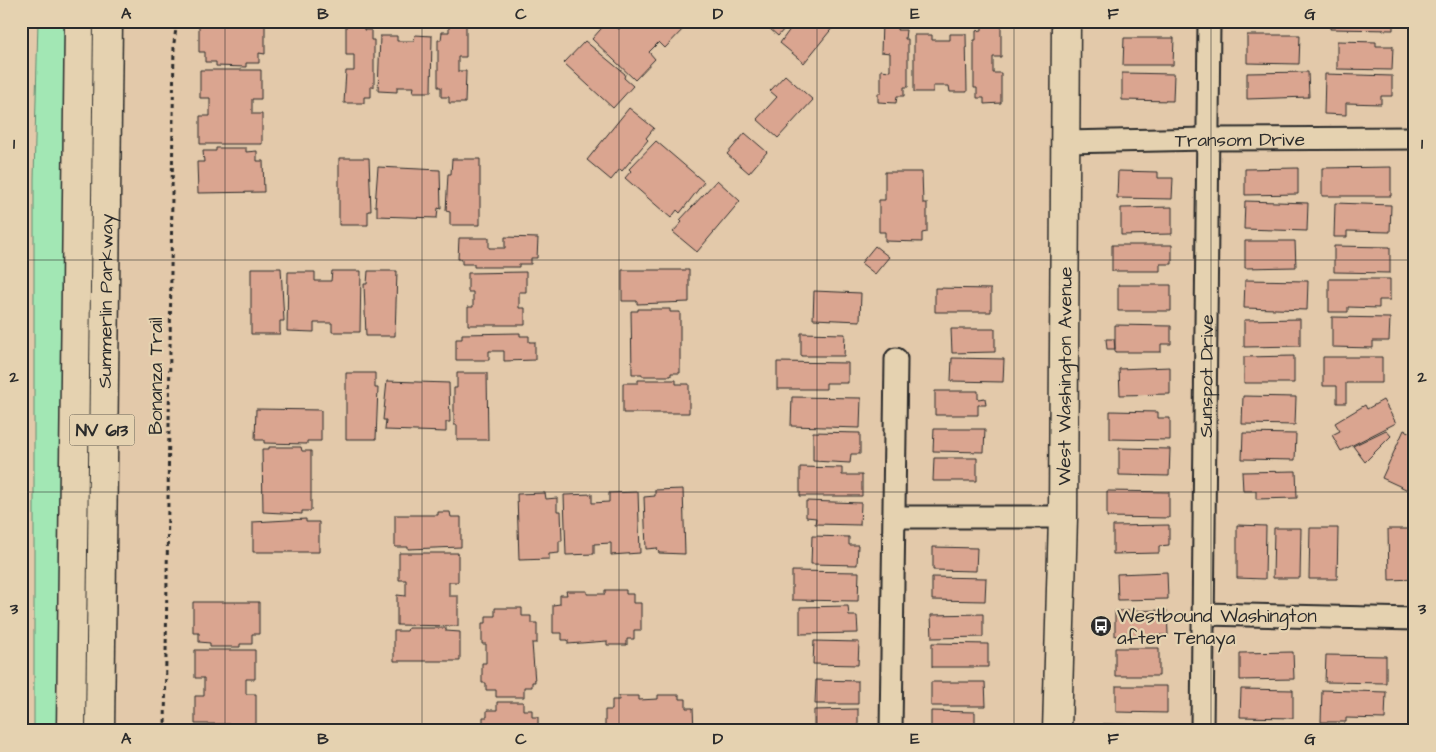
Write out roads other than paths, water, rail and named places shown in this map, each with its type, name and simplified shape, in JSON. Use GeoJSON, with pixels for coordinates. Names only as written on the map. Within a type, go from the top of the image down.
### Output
{"type":"FeatureCollection","features":[{"type":"Feature","properties":{"kind":"main road"},"geometry":{"type":"LineString","coordinates":[[71,731],[79,21]]}},
{"type":"Feature","properties":{"kind":"main road","name":"Summerlin Parkway"},"geometry":{"type":"LineString","coordinates":[[100,731],[108,21]]}},
{"type":"Feature","properties":{"kind":"main road","name":"West Washington Avenue"},"geometry":{"type":"LineString","coordinates":[[1057,731],[1063,517],[1066,21]]}},
{"type":"Feature","properties":{"kind":"street","name":"Sunspot Drive"},"geometry":{"type":"LineString","coordinates":[[1202,731],[1205,614],[1209,21]]}},
{"type":"Feature","properties":{"kind":"street","name":"Transom Drive"},"geometry":{"type":"LineString","coordinates":[[1065,142],[1415,138]]}},
{"type":"Feature","properties":{"kind":"street"},"geometry":{"type":"LineString","coordinates":[[892,731],[896,359]]}},
{"type":"Feature","properties":{"kind":"street"},"geometry":{"type":"LineString","coordinates":[[895,517],[1063,517]]}},
{"type":"Feature","properties":{"kind":"street"},"geometry":{"type":"LineString","coordinates":[[1205,614],[1415,618]]}},
{"type":"Feature","properties":{"kind":"place","name":"Westbound Washington after Tenaya"},"geometry":{"type":"Point","coordinates":[1101,626]}}]}
